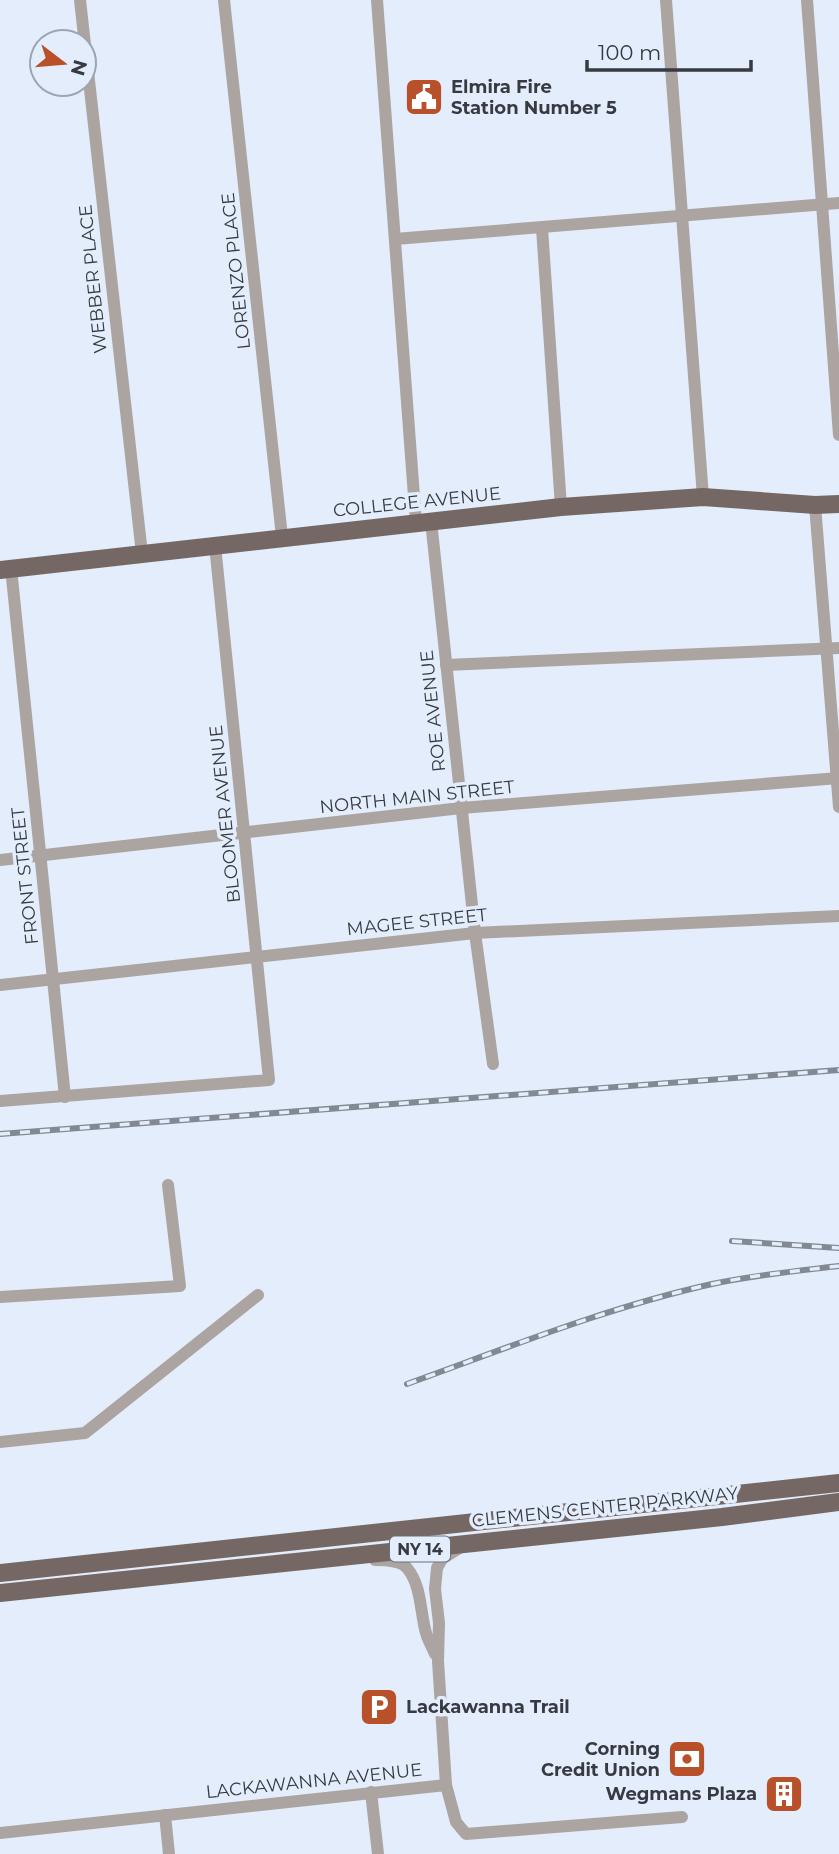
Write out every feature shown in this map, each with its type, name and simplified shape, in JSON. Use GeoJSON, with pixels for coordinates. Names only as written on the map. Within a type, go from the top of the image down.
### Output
{"type":"FeatureCollection","features":[{"type":"Feature","properties":{"kind":"main road","name":"COLLEGE AVENUE"},"geometry":{"type":"LineString","coordinates":[[6,569],[561,507],[703,497],[815,505],[839,504]]}},
{"type":"Feature","properties":{"kind":"main road","name":"CLEMENS CENTER PARKWAY"},"geometry":{"type":"LineString","coordinates":[[0,1573],[839,1483]]}},
{"type":"Feature","properties":{"kind":"main road","name":"CLEMENS CENTER PARKWAY"},"geometry":{"type":"LineString","coordinates":[[0,1593],[723,1517],[839,1502]]}},
{"type":"Feature","properties":{"kind":"street","name":"WEBBER PLACE"},"geometry":{"type":"LineString","coordinates":[[80,0],[142,554]]}},
{"type":"Feature","properties":{"kind":"street","name":"LORENZO PLACE"},"geometry":{"type":"LineString","coordinates":[[224,0],[282,537]]}},
{"type":"Feature","properties":{"kind":"street","name":"ROE AVENUE"},"geometry":{"type":"LineString","coordinates":[[377,0],[395,239],[424,522],[446,665],[475,933],[493,1064]]}},
{"type":"Feature","properties":{"kind":"street"},"geometry":{"type":"LineString","coordinates":[[666,0],[703,497]]}},
{"type":"Feature","properties":{"kind":"street"},"geometry":{"type":"LineString","coordinates":[[807,0],[839,435]]}},
{"type":"Feature","properties":{"kind":"street"},"geometry":{"type":"LineString","coordinates":[[395,239],[839,203]]}},
{"type":"Feature","properties":{"kind":"street"},"geometry":{"type":"LineString","coordinates":[[542,228],[561,507]]}},
{"type":"Feature","properties":{"kind":"street"},"geometry":{"type":"LineString","coordinates":[[815,505],[833,648],[839,807]]}},
{"type":"Feature","properties":{"kind":"street","name":"BLOOMER AVENUE"},"geometry":{"type":"LineString","coordinates":[[65,1097],[269,1080],[215,545]]}},
{"type":"Feature","properties":{"kind":"street","name":"FRONT STREET"},"geometry":{"type":"LineString","coordinates":[[6,569],[41,856],[65,1097]]}},
{"type":"Feature","properties":{"kind":"street"},"geometry":{"type":"LineString","coordinates":[[446,665],[833,648]]}},
{"type":"Feature","properties":{"kind":"street","name":"NORTH MAIN STREET"},"geometry":{"type":"LineString","coordinates":[[0,860],[461,808],[838,778]]}},
{"type":"Feature","properties":{"kind":"street","name":"MAGEE STREET"},"geometry":{"type":"LineString","coordinates":[[0,985],[475,933],[839,916]]}},
{"type":"Feature","properties":{"kind":"street"},"geometry":{"type":"LineString","coordinates":[[0,1101],[65,1097]]}},
{"type":"Feature","properties":{"kind":"street"},"geometry":{"type":"LineString","coordinates":[[0,1297],[180,1286],[168,1185]]}},
{"type":"Feature","properties":{"kind":"street"},"geometry":{"type":"LineString","coordinates":[[0,1443],[85,1433],[258,1295]]}},
{"type":"Feature","properties":{"kind":"street"},"geometry":{"type":"LineString","coordinates":[[446,1785],[435,1589],[437,1569],[442,1559],[467,1543]]}},
{"type":"Feature","properties":{"kind":"street"},"geometry":{"type":"LineString","coordinates":[[346,1557],[395,1562],[406,1567],[414,1581],[426,1632],[438,1661]]}},
{"type":"Feature","properties":{"kind":"street","name":"LACKAWANNA AVENUE"},"geometry":{"type":"LineString","coordinates":[[0,1833],[446,1785],[456,1822],[466,1834],[682,1817]]}},
{"type":"Feature","properties":{"kind":"street"},"geometry":{"type":"LineString","coordinates":[[371,1792],[378,1854]]}},
{"type":"Feature","properties":{"kind":"street"},"geometry":{"type":"LineString","coordinates":[[165,1815],[169,1854]]}},
{"type":"Feature","properties":{"kind":"railway"},"geometry":{"type":"LineString","coordinates":[[0,1134],[839,1070]]}},
{"type":"Feature","properties":{"kind":"railway"},"geometry":{"type":"LineString","coordinates":[[732,1241],[839,1248]]}},
{"type":"Feature","properties":{"kind":"railway"},"geometry":{"type":"LineString","coordinates":[[407,1384],[558,1329],[673,1293],[744,1278],[839,1266]]}},
{"type":"Feature","properties":{"kind":"place","name":"Elmira Fire Station Number 5"},"geometry":{"type":"Point","coordinates":[424,97]}},
{"type":"Feature","properties":{"kind":"place","name":"Lackawanna Trail"},"geometry":{"type":"Point","coordinates":[379,1707]}},
{"type":"Feature","properties":{"kind":"place","name":"Corning Credit Union"},"geometry":{"type":"Point","coordinates":[687,1759]}},
{"type":"Feature","properties":{"kind":"place","name":"Wegmans Plaza"},"geometry":{"type":"Point","coordinates":[784,1794]}}]}
